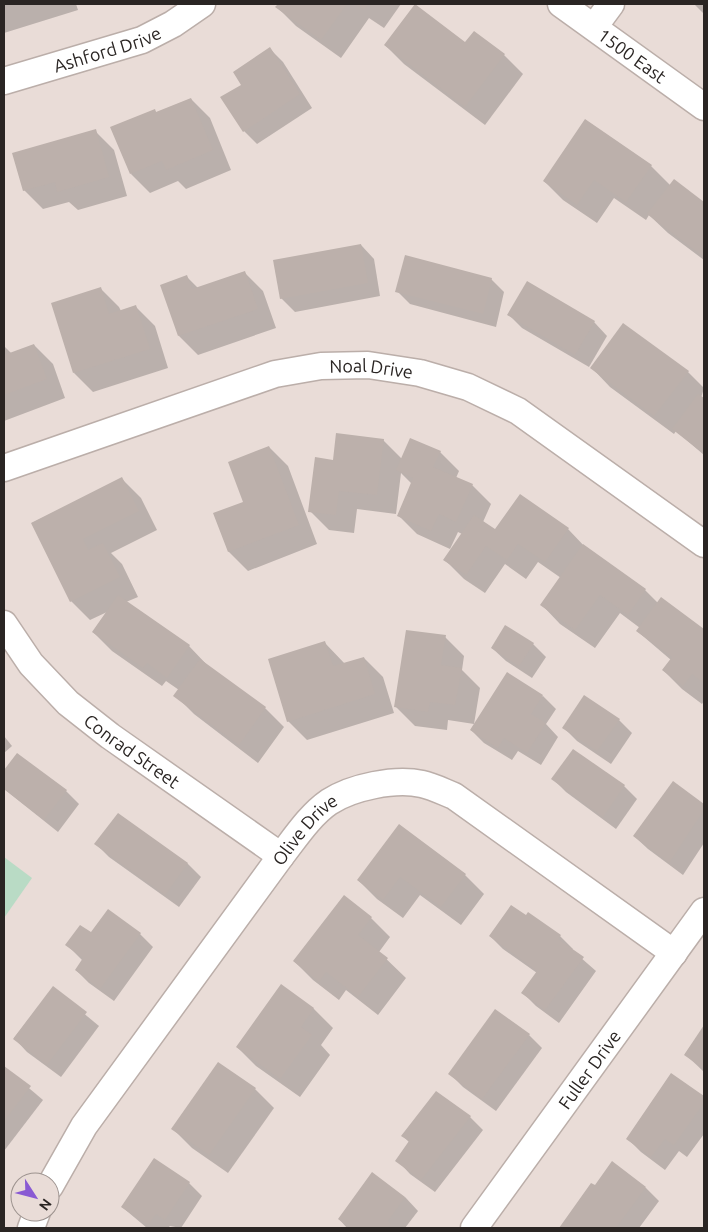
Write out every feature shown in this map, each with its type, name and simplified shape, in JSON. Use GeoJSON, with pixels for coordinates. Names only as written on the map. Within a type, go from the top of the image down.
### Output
{"type":"FeatureCollection","features":[{"type":"Feature","properties":{"kind":"street","name":"Ashford Drive"},"geometry":{"type":"LineString","coordinates":[[4,81],[142,40],[173,24],[202,4]]}},
{"type":"Feature","properties":{"kind":"street","name":"1500 East"},"geometry":{"type":"LineString","coordinates":[[561,4],[704,107]]}},
{"type":"Feature","properties":{"kind":"street"},"geometry":{"type":"LineString","coordinates":[[594,27],[611,4]]}},
{"type":"Feature","properties":{"kind":"street","name":"Noal Drive"},"geometry":{"type":"LineString","coordinates":[[4,468],[274,374],[321,366],[368,365],[420,373],[468,387],[518,411],[704,544]]}},
{"type":"Feature","properties":{"kind":"street","name":"Conrad Street"},"geometry":{"type":"LineString","coordinates":[[4,624],[31,664],[68,702],[110,736],[281,856]]}},
{"type":"Feature","properties":{"kind":"street","name":"Olive Drive"},"geometry":{"type":"LineString","coordinates":[[58,1172],[84,1126],[281,856],[309,821],[329,802],[357,789],[387,783],[421,784],[454,796],[674,953]]}},
{"type":"Feature","properties":{"kind":"street","name":"Fuller Drive"},"geometry":{"type":"LineString","coordinates":[[474,1228],[704,911]]}},
{"type":"Feature","properties":{"kind":"green space"},"geometry":{"type":"Polygon","coordinates":[[[4,857],[32,878],[4,918],[4,857]]]}},
{"type":"Feature","properties":{"kind":"building"},"geometry":{"type":"Polygon","coordinates":[[[278,4],[347,4],[321,40],[275,7],[278,4]]]}},
{"type":"Feature","properties":{"kind":"building"},"geometry":{"type":"Polygon","coordinates":[[[355,4],[369,4],[364,10],[355,4]]]}},
{"type":"Feature","properties":{"kind":"building"},"geometry":{"type":"Polygon","coordinates":[[[415,4],[465,42],[474,31],[505,54],[465,107],[384,45],[415,4]]]}},
{"type":"Feature","properties":{"kind":"building"},"geometry":{"type":"Polygon","coordinates":[[[270,47],[300,94],[243,132],[220,97],[241,85],[233,72],[270,47]]]}},
{"type":"Feature","properties":{"kind":"building"},"geometry":{"type":"Polygon","coordinates":[[[191,98],[213,150],[166,170],[162,161],[130,174],[110,127],[155,109],[156,112],[191,98]]]}},
{"type":"Feature","properties":{"kind":"building"},"geometry":{"type":"Polygon","coordinates":[[[585,119],[652,165],[626,202],[594,180],[577,205],[543,181],[585,119]]]}},
{"type":"Feature","properties":{"kind":"building"},"geometry":{"type":"Polygon","coordinates":[[[96,129],[109,177],[57,192],[55,182],[23,191],[12,153],[96,129]]]}},
{"type":"Feature","properties":{"kind":"building"},"geometry":{"type":"Polygon","coordinates":[[[674,179],[704,202],[704,257],[647,214],[674,179]]]}},
{"type":"Feature","properties":{"kind":"building"},"geometry":{"type":"Polygon","coordinates":[[[361,244],[368,283],[280,299],[273,260],[361,244]]]}},
{"type":"Feature","properties":{"kind":"building"},"geometry":{"type":"Polygon","coordinates":[[[405,255],[492,278],[483,314],[395,292],[405,255]]]}},
{"type":"Feature","properties":{"kind":"building"},"geometry":{"type":"Polygon","coordinates":[[[245,271],[258,309],[178,336],[160,285],[187,275],[192,289],[245,271]]]}},
{"type":"Feature","properties":{"kind":"building"},"geometry":{"type":"Polygon","coordinates":[[[527,281],[595,321],[575,355],[507,315],[527,281]]]}},
{"type":"Feature","properties":{"kind":"building"},"geometry":{"type":"Polygon","coordinates":[[[101,287],[109,314],[136,305],[150,349],[73,373],[51,303],[101,287]]]}},
{"type":"Feature","properties":{"kind":"building"},"geometry":{"type":"Polygon","coordinates":[[[623,323],[689,371],[654,416],[590,368],[623,323]]]}},
{"type":"Feature","properties":{"kind":"building"},"geometry":{"type":"Polygon","coordinates":[[[34,344],[47,379],[4,395],[4,355],[34,344]]]}},
{"type":"Feature","properties":{"kind":"building"},"geometry":{"type":"Polygon","coordinates":[[[698,394],[704,398],[704,454],[672,429],[698,394]]]}},
{"type":"Feature","properties":{"kind":"building"},"geometry":{"type":"Polygon","coordinates":[[[336,433],[384,439],[377,495],[339,491],[336,515],[308,512],[315,457],[333,460],[336,433]]]}},
{"type":"Feature","properties":{"kind":"building"},"geometry":{"type":"Polygon","coordinates":[[[410,438],[441,451],[433,467],[473,484],[456,522],[439,514],[431,531],[397,516],[413,478],[396,470],[410,438]]]}},
{"type":"Feature","properties":{"kind":"building"},"geometry":{"type":"Polygon","coordinates":[[[269,446],[299,525],[228,552],[213,513],[243,502],[228,462],[269,446]]]}},
{"type":"Feature","properties":{"kind":"building"},"geometry":{"type":"Polygon","coordinates":[[[122,477],[139,511],[83,539],[88,550],[103,543],[120,577],[70,602],[31,523],[122,477]]]}},
{"type":"Feature","properties":{"kind":"building"},"geometry":{"type":"Polygon","coordinates":[[[520,494],[569,528],[545,562],[518,544],[507,560],[486,546],[466,575],[443,560],[474,515],[495,529],[520,494]]]}},
{"type":"Feature","properties":{"kind":"building"},"geometry":{"type":"Polygon","coordinates":[[[583,544],[646,589],[628,615],[600,595],[575,630],[540,605],[583,544]]]}},
{"type":"Feature","properties":{"kind":"building"},"geometry":{"type":"Polygon","coordinates":[[[118,595],[190,645],[167,678],[147,663],[143,668],[92,632],[118,595]]]}},
{"type":"Feature","properties":{"kind":"building"},"geometry":{"type":"Polygon","coordinates":[[[661,597],[704,629],[704,683],[692,674],[683,686],[662,670],[672,657],[636,631],[661,597]]]}},
{"type":"Feature","properties":{"kind":"building"},"geometry":{"type":"Polygon","coordinates":[[[505,625],[534,643],[519,666],[491,648],[505,625]]]}},
{"type":"Feature","properties":{"kind":"building"},"geometry":{"type":"Polygon","coordinates":[[[406,630],[446,635],[441,665],[462,668],[455,705],[430,702],[428,712],[394,707],[406,630]]]}},
{"type":"Feature","properties":{"kind":"building"},"geometry":{"type":"Polygon","coordinates":[[[325,641],[333,666],[364,657],[375,694],[287,722],[268,659],[325,641]]]}},
{"type":"Feature","properties":{"kind":"building"},"geometry":{"type":"Polygon","coordinates":[[[200,659],[266,707],[239,745],[173,696],[200,659]]]}},
{"type":"Feature","properties":{"kind":"building"},"geometry":{"type":"Polygon","coordinates":[[[507,672],[543,695],[531,714],[546,723],[527,753],[504,738],[498,748],[470,730],[507,672]]]}},
{"type":"Feature","properties":{"kind":"building"},"geometry":{"type":"Polygon","coordinates":[[[584,695],[620,719],[597,751],[562,728],[584,695]]]}},
{"type":"Feature","properties":{"kind":"building"},"geometry":{"type":"Polygon","coordinates":[[[573,749],[625,785],[603,817],[551,779],[573,749]]]}},
{"type":"Feature","properties":{"kind":"building"},"geometry":{"type":"Polygon","coordinates":[[[17,753],[67,790],[44,820],[4,789],[4,770],[17,753]]]}},
{"type":"Feature","properties":{"kind":"building"},"geometry":{"type":"Polygon","coordinates":[[[673,781],[704,804],[704,810],[669,863],[633,836],[673,781]]]}},
{"type":"Feature","properties":{"kind":"building"},"geometry":{"type":"Polygon","coordinates":[[[118,813],[188,863],[165,895],[94,844],[118,813]]]}},
{"type":"Feature","properties":{"kind":"building"},"geometry":{"type":"Polygon","coordinates":[[[399,824],[466,874],[441,907],[400,877],[383,900],[357,880],[399,824]]]}},
{"type":"Feature","properties":{"kind":"building"},"geometry":{"type":"Polygon","coordinates":[[[344,895],[372,917],[358,935],[388,958],[358,997],[326,972],[319,982],[293,961],[344,895]]]}},
{"type":"Feature","properties":{"kind":"building"},"geometry":{"type":"Polygon","coordinates":[[[511,905],[526,915],[528,912],[561,935],[558,939],[584,957],[545,1010],[521,993],[537,971],[489,936],[511,905]]]}},
{"type":"Feature","properties":{"kind":"building"},"geometry":{"type":"Polygon","coordinates":[[[108,909],[141,933],[100,989],[75,970],[83,958],[65,945],[80,925],[91,932],[108,909]]]}},
{"type":"Feature","properties":{"kind":"building"},"geometry":{"type":"Polygon","coordinates":[[[281,984],[314,1008],[301,1027],[312,1035],[280,1079],[236,1047],[281,984]]]}},
{"type":"Feature","properties":{"kind":"building"},"geometry":{"type":"Polygon","coordinates":[[[53,986],[87,1012],[47,1065],[13,1039],[53,986]]]}},
{"type":"Feature","properties":{"kind":"building"},"geometry":{"type":"Polygon","coordinates":[[[495,1009],[530,1034],[482,1099],[448,1074],[495,1009]]]}},
{"type":"Feature","properties":{"kind":"building"},"geometry":{"type":"Polygon","coordinates":[[[704,1025],[704,1069],[684,1055],[704,1025]]]}},
{"type":"Feature","properties":{"kind":"building"},"geometry":{"type":"Polygon","coordinates":[[[218,1062],[256,1088],[209,1155],[171,1129],[218,1062]]]}},
{"type":"Feature","properties":{"kind":"building"},"geometry":{"type":"Polygon","coordinates":[[[4,1066],[31,1086],[4,1121],[4,1066]]]}},
{"type":"Feature","properties":{"kind":"building"},"geometry":{"type":"Polygon","coordinates":[[[671,1073],[704,1096],[704,1103],[674,1145],[665,1139],[651,1157],[626,1139],[671,1073]]]}},
{"type":"Feature","properties":{"kind":"building"},"geometry":{"type":"Polygon","coordinates":[[[436,1091],[471,1116],[421,1180],[395,1161],[409,1141],[401,1136],[436,1091]]]}},
{"type":"Feature","properties":{"kind":"building"},"geometry":{"type":"Polygon","coordinates":[[[154,1158],[190,1182],[165,1220],[156,1214],[148,1225],[121,1207],[154,1158]]]}},
{"type":"Feature","properties":{"kind":"building"},"geometry":{"type":"Polygon","coordinates":[[[612,1161],[646,1187],[616,1228],[559,1228],[591,1183],[595,1185],[612,1161]]]}},
{"type":"Feature","properties":{"kind":"building"},"geometry":{"type":"Polygon","coordinates":[[[372,1172],[405,1197],[388,1221],[391,1224],[388,1228],[345,1228],[347,1226],[338,1219],[372,1172]]]}}]}
